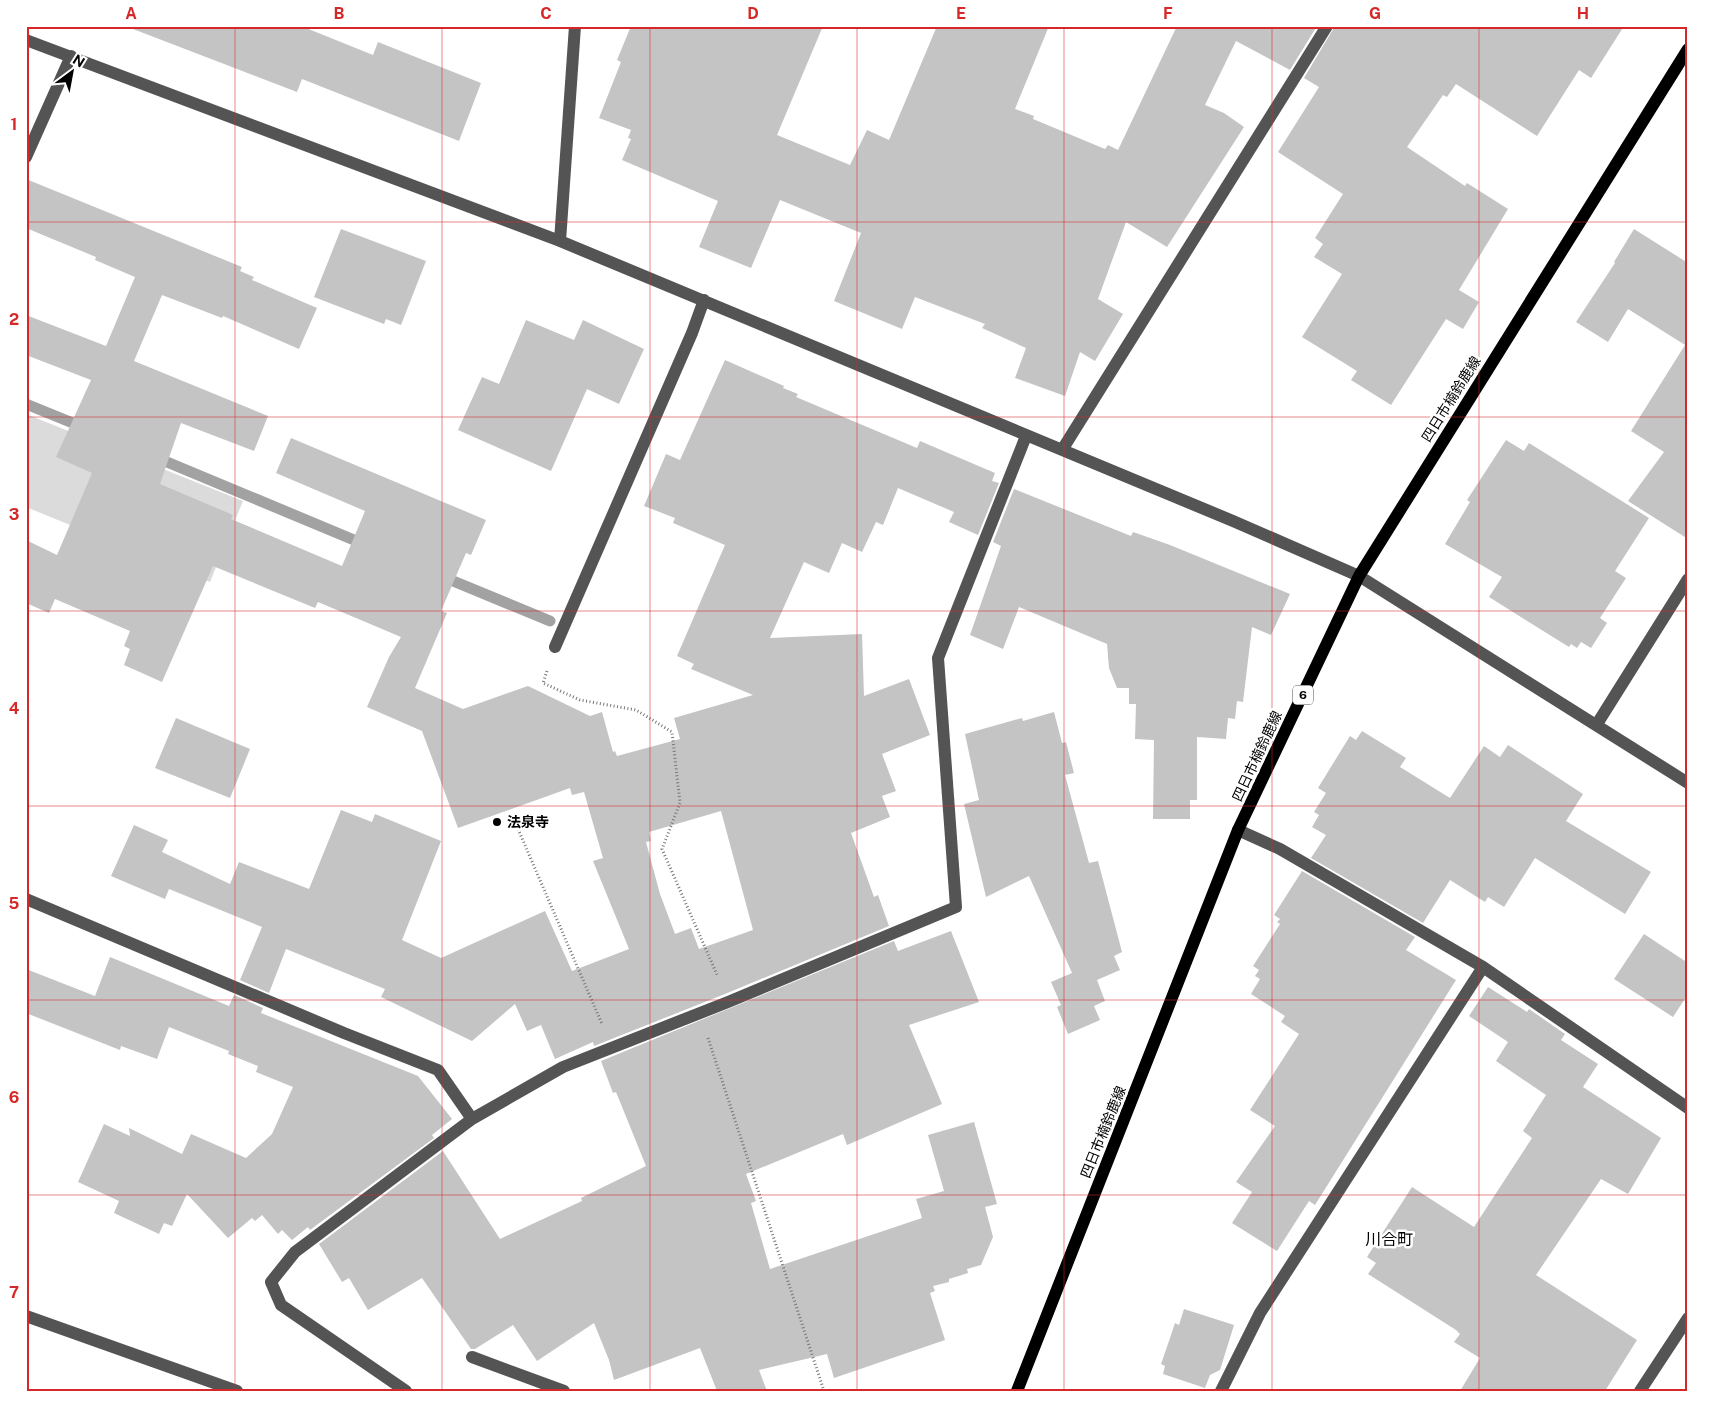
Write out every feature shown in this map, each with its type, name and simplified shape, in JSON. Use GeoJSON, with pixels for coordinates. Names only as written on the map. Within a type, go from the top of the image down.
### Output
{"type":"FeatureCollection","features":[{"type":"Feature","properties":{"kind":"main road","name":"四日市楠鈴鹿線"},"geometry":{"type":"LineString","coordinates":[[1017,1391],[1238,830],[1359,576],[1688,49]]}},
{"type":"Feature","properties":{"kind":"street"},"geometry":{"type":"LineString","coordinates":[[560,242],[575,26]]}},
{"type":"Feature","properties":{"kind":"street"},"geometry":{"type":"LineString","coordinates":[[1062,450],[1327,26]]}},
{"type":"Feature","properties":{"kind":"street"},"geometry":{"type":"LineString","coordinates":[[26,40],[560,242],[704,300],[1359,576],[1688,782]]}},
{"type":"Feature","properties":{"kind":"street"},"geometry":{"type":"LineString","coordinates":[[26,157],[71,56]]}},
{"type":"Feature","properties":{"kind":"street"},"geometry":{"type":"LineString","coordinates":[[555,647],[692,333],[704,300]]}},
{"type":"Feature","properties":{"kind":"street"},"geometry":{"type":"LineString","coordinates":[[406,1391],[281,1305],[271,1282],[295,1252],[472,1119],[563,1067],[728,1002],[956,907],[938,658],[1026,436]]}},
{"type":"Feature","properties":{"kind":"street"},"geometry":{"type":"LineString","coordinates":[[1597,724],[1688,579]]}},
{"type":"Feature","properties":{"kind":"street"},"geometry":{"type":"LineString","coordinates":[[1238,830],[1280,849],[1483,968],[1688,1108]]}},
{"type":"Feature","properties":{"kind":"street"},"geometry":{"type":"LineString","coordinates":[[26,899],[344,1033],[438,1070],[472,1119]]}},
{"type":"Feature","properties":{"kind":"street"},"geometry":{"type":"LineString","coordinates":[[1222,1391],[1260,1313],[1483,968]]}},
{"type":"Feature","properties":{"kind":"street"},"geometry":{"type":"LineString","coordinates":[[26,1316],[237,1391]]}},
{"type":"Feature","properties":{"kind":"street"},"geometry":{"type":"LineString","coordinates":[[1640,1391],[1688,1318]]}},
{"type":"Feature","properties":{"kind":"street"},"geometry":{"type":"LineString","coordinates":[[472,1357],[564,1391]]}},
{"type":"Feature","properties":{"kind":"path"},"geometry":{"type":"LineString","coordinates":[[555,647],[543,683],[580,700],[636,710],[672,732],[680,803],[662,849],[728,1002]]}},
{"type":"Feature","properties":{"kind":"path"},"geometry":{"type":"LineString","coordinates":[[518,829],[612,1047]]}},
{"type":"Feature","properties":{"kind":"path"},"geometry":{"type":"LineString","coordinates":[[699,1012],[824,1391]]}},
{"type":"Feature","properties":{"kind":"shaded area"},"geometry":{"type":"Polygon","coordinates":[[[26,414],[243,501],[210,582],[26,507],[26,414]]]}},
{"type":"Feature","properties":{"kind":"building"},"geometry":{"type":"Polygon","coordinates":[[[133,26],[301,26],[373,55],[378,42],[481,83],[459,141],[302,79],[297,92],[133,29],[133,26]]]}},
{"type":"Feature","properties":{"kind":"building"},"geometry":{"type":"Polygon","coordinates":[[[631,26],[823,26],[777,135],[850,165],[867,130],[889,140],[937,26],[1049,26],[1015,109],[1034,116],[1033,119],[1105,149],[1108,145],[1118,150],[1177,26],[1317,26],[1290,70],[1236,41],[1205,105],[1224,113],[1244,127],[1167,247],[1126,222],[1098,299],[1123,314],[1095,361],[1080,352],[1065,396],[1015,378],[1026,348],[982,328],[985,324],[915,297],[902,329],[834,301],[861,233],[780,200],[751,268],[699,247],[718,201],[622,160],[631,139],[628,138],[631,130],[599,118],[621,62],[617,60],[631,26]]]}},
{"type":"Feature","properties":{"kind":"building"},"geometry":{"type":"Polygon","coordinates":[[[1335,26],[1624,26],[1591,78],[1579,70],[1537,136],[1456,84],[1447,97],[1443,95],[1407,147],[1465,186],[1467,183],[1508,209],[1459,290],[1479,302],[1463,329],[1446,319],[1391,405],[1351,380],[1357,371],[1302,337],[1342,274],[1314,257],[1323,244],[1315,238],[1343,194],[1278,152],[1319,87],[1304,78],[1335,26]]]}},
{"type":"Feature","properties":{"kind":"building"},"geometry":{"type":"Polygon","coordinates":[[[26,179],[242,267],[240,271],[254,277],[252,280],[317,308],[299,349],[223,316],[222,318],[162,295],[134,361],[268,416],[254,451],[181,423],[160,484],[233,515],[231,519],[342,566],[365,511],[276,473],[291,438],[486,520],[471,555],[466,553],[441,611],[447,613],[415,688],[463,709],[528,686],[590,716],[602,712],[613,752],[615,751],[617,756],[680,739],[674,718],[753,695],[691,669],[694,664],[677,656],[725,545],[673,523],[675,518],[644,506],[666,454],[680,460],[725,360],[784,386],[783,388],[798,394],[796,397],[917,448],[920,441],[995,473],[992,481],[999,483],[978,535],[949,522],[954,512],[898,488],[883,525],[876,522],[862,552],[842,543],[829,573],[804,562],[770,638],[862,634],[864,696],[909,679],[930,735],[882,754],[896,791],[882,796],[890,817],[851,833],[874,897],[878,895],[889,926],[725,994],[594,1046],[593,1042],[555,1059],[541,1025],[527,1031],[515,1004],[472,1041],[381,997],[385,989],[286,949],[269,993],[240,980],[262,927],[169,889],[165,899],[111,876],[134,825],[168,840],[162,852],[230,884],[239,862],[309,889],[341,810],[372,822],[375,814],[441,841],[402,940],[441,958],[545,911],[572,971],[629,949],[593,861],[603,858],[584,792],[572,795],[570,788],[458,828],[422,731],[367,707],[389,657],[401,637],[318,602],[315,608],[213,566],[162,682],[124,665],[130,649],[124,646],[130,631],[55,599],[49,613],[26,603],[26,540],[57,555],[92,473],[56,457],[91,380],[26,355],[26,315],[106,346],[135,277],[95,260],[96,257],[26,228],[26,179]],[[721,811],[649,832],[651,841],[646,842],[660,894],[675,934],[691,928],[699,949],[753,930],[721,811]]]}},
{"type":"Feature","properties":{"kind":"building"},"geometry":{"type":"Polygon","coordinates":[[[341,229],[426,261],[401,325],[386,319],[384,324],[314,297],[341,229]]]}},
{"type":"Feature","properties":{"kind":"building"},"geometry":{"type":"Polygon","coordinates":[[[1634,229],[1688,263],[1688,539],[1628,501],[1664,452],[1631,431],[1685,345],[1628,309],[1608,342],[1576,322],[1615,263],[1634,229]]]}},
{"type":"Feature","properties":{"kind":"building"},"geometry":{"type":"Polygon","coordinates":[[[526,320],[574,340],[583,320],[644,349],[619,404],[587,389],[551,471],[458,430],[482,377],[499,384],[526,320]]]}},
{"type":"Feature","properties":{"kind":"building"},"geometry":{"type":"Polygon","coordinates":[[[1506,440],[1524,451],[1529,443],[1649,518],[1615,571],[1626,578],[1600,618],[1607,623],[1591,648],[1581,642],[1577,648],[1571,644],[1569,647],[1489,597],[1502,577],[1445,544],[1470,502],[1467,500],[1506,440]]]}},
{"type":"Feature","properties":{"kind":"building"},"geometry":{"type":"Polygon","coordinates":[[[1014,489],[1131,536],[1133,532],[1170,545],[1290,594],[1271,635],[1252,627],[1243,702],[1237,701],[1235,719],[1228,718],[1226,739],[1197,737],[1197,800],[1190,800],[1190,819],[1153,819],[1154,740],[1135,739],[1136,704],[1129,704],[1129,688],[1117,688],[1109,668],[1107,644],[1019,607],[1003,649],[970,635],[1001,546],[993,542],[1014,489]]]}},
{"type":"Feature","properties":{"kind":"building"},"geometry":{"type":"Polygon","coordinates":[[[1054,712],[1062,743],[1066,742],[1074,773],[1065,775],[1089,863],[1098,861],[1122,952],[1114,956],[1120,970],[1097,980],[1105,1001],[1094,1006],[1100,1020],[1068,1034],[1057,1007],[1061,1005],[1051,982],[1072,973],[1029,876],[986,897],[964,804],[979,800],[965,734],[1022,718],[1023,721],[1054,712]]]}},
{"type":"Feature","properties":{"kind":"building"},"geometry":{"type":"Polygon","coordinates":[[[176,718],[250,749],[230,798],[155,768],[176,718]]]}},
{"type":"Feature","properties":{"kind":"building"},"geometry":{"type":"Polygon","coordinates":[[[1362,731],[1406,758],[1400,767],[1450,798],[1484,746],[1500,757],[1508,745],[1583,794],[1566,821],[1651,872],[1625,914],[1535,858],[1504,907],[1488,897],[1485,902],[1450,880],[1423,923],[1311,858],[1326,835],[1312,827],[1319,815],[1314,812],[1326,793],[1318,788],[1350,736],[1356,740],[1362,731]]]}},
{"type":"Feature","properties":{"kind":"building"},"geometry":{"type":"Polygon","coordinates":[[[1302,871],[1415,937],[1406,950],[1456,980],[1315,1205],[1309,1201],[1277,1251],[1232,1223],[1252,1192],[1236,1182],[1275,1126],[1250,1110],[1299,1034],[1281,1022],[1285,1016],[1251,994],[1260,979],[1255,976],[1259,970],[1253,966],[1280,924],[1277,922],[1280,919],[1274,915],[1302,871]]]}},
{"type":"Feature","properties":{"kind":"building"},"geometry":{"type":"Polygon","coordinates":[[[951,931],[979,1002],[909,1025],[942,1104],[847,1145],[843,1134],[746,1174],[756,1201],[751,1203],[770,1269],[922,1218],[916,1199],[944,1191],[928,1135],[974,1122],[997,1204],[985,1207],[993,1237],[981,1265],[967,1269],[968,1273],[949,1279],[949,1282],[933,1286],[935,1291],[930,1293],[945,1340],[834,1378],[827,1354],[759,1370],[767,1391],[717,1391],[700,1348],[614,1380],[609,1360],[594,1323],[537,1361],[513,1325],[475,1349],[471,1349],[422,1278],[368,1310],[349,1278],[342,1282],[319,1244],[443,1151],[500,1239],[582,1201],[581,1198],[646,1166],[616,1092],[613,1093],[601,1061],[894,941],[898,951],[951,931]]]}},
{"type":"Feature","properties":{"kind":"building"},"geometry":{"type":"Polygon","coordinates":[[[1644,934],[1688,963],[1688,994],[1673,1017],[1614,979],[1644,934]]]}},
{"type":"Feature","properties":{"kind":"building"},"geometry":{"type":"Polygon","coordinates":[[[110,957],[229,1006],[234,995],[263,1008],[261,1013],[418,1076],[452,1119],[432,1135],[434,1138],[310,1230],[308,1227],[292,1240],[282,1230],[278,1234],[262,1215],[255,1221],[252,1218],[228,1238],[187,1194],[172,1226],[164,1223],[159,1234],[114,1213],[119,1201],[78,1182],[104,1124],[130,1136],[129,1128],[182,1154],[191,1134],[246,1158],[272,1134],[293,1087],[256,1072],[258,1066],[228,1054],[229,1051],[169,1027],[157,1059],[121,1046],[120,1050],[26,1013],[26,969],[95,996],[110,957]]]}},
{"type":"Feature","properties":{"kind":"building"},"geometry":{"type":"Polygon","coordinates":[[[1488,987],[1527,1012],[1529,1009],[1565,1034],[1561,1040],[1598,1064],[1583,1087],[1661,1138],[1628,1194],[1601,1179],[1536,1275],[1637,1340],[1605,1391],[1460,1391],[1480,1358],[1454,1342],[1460,1334],[1456,1330],[1368,1274],[1376,1263],[1367,1257],[1412,1187],[1474,1227],[1532,1138],[1523,1131],[1546,1095],[1496,1061],[1508,1042],[1469,1016],[1488,987]]]}},
{"type":"Feature","properties":{"kind":"building"},"geometry":{"type":"Polygon","coordinates":[[[1184,1309],[1234,1325],[1220,1370],[1210,1375],[1205,1388],[1163,1374],[1165,1366],[1161,1364],[1175,1323],[1179,1325],[1184,1309]]]}},
{"type":"Feature","properties":{"kind":"waterway"},"geometry":{"type":"LineString","coordinates":[[26,404],[85,428]]}},
{"type":"Feature","properties":{"kind":"waterway"},"geometry":{"type":"LineString","coordinates":[[155,457],[366,545]]}},
{"type":"Feature","properties":{"kind":"waterway"},"geometry":{"type":"LineString","coordinates":[[441,576],[550,621]]}},
{"type":"Feature","properties":{"kind":"place","name":"法泉寺"},"geometry":{"type":"Point","coordinates":[497,822]}},
{"type":"Feature","properties":{"kind":"district","name":"川合町"},"geometry":{"type":"Point","coordinates":[1389,1239]}}]}
